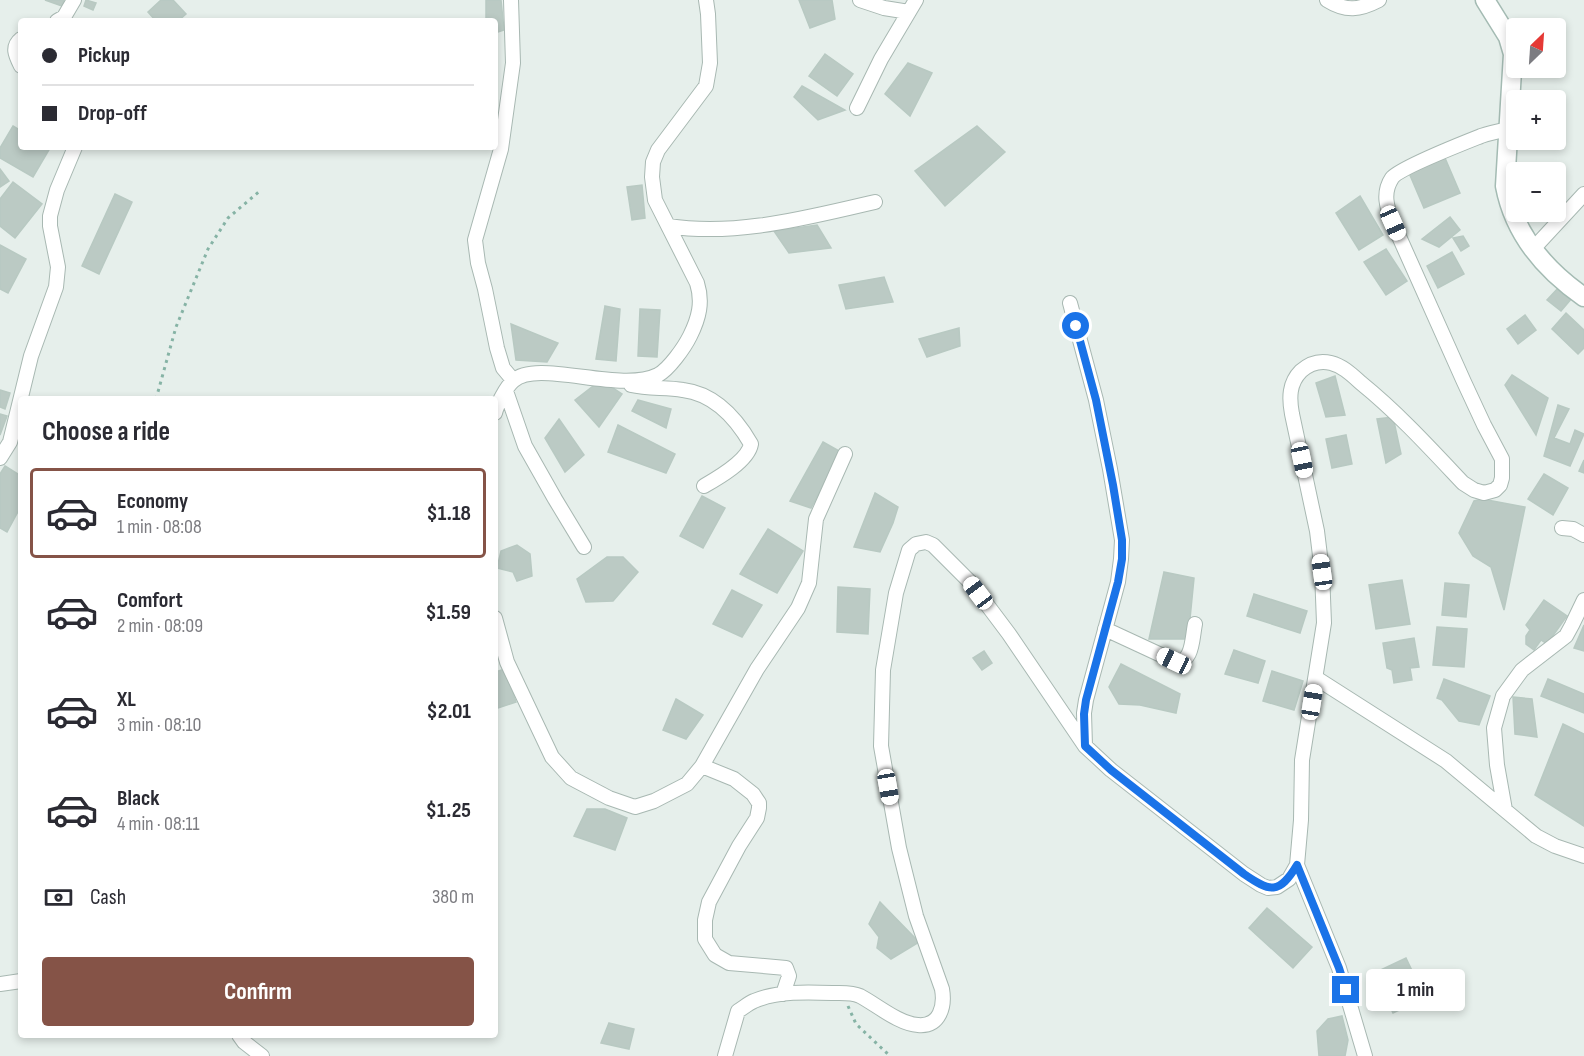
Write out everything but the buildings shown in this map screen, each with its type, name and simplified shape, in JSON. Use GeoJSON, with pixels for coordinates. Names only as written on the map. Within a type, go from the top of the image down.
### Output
{"type":"FeatureCollection","features":[{"type":"Feature","properties":{"kind":"street"},"geometry":{"type":"LineString","coordinates":[[62,18],[74,0]]}},
{"type":"Feature","properties":{"kind":"street"},"geometry":{"type":"LineString","coordinates":[[511,0],[513,63],[501,149],[475,240],[478,263],[488,299],[497,348],[525,446],[584,547]]}},
{"type":"Feature","properties":{"kind":"street"},"geometry":{"type":"LineString","coordinates":[[616,382],[641,380],[659,375],[671,364],[689,339],[700,306],[701,295],[697,283],[655,200],[652,177],[653,162],[658,150],[706,86],[710,63],[706,0]]}},
{"type":"Feature","properties":{"kind":"street"},"geometry":{"type":"LineString","coordinates":[[861,0],[884,8],[912,6]]}},
{"type":"Feature","properties":{"kind":"street"},"geometry":{"type":"LineString","coordinates":[[1327,0],[1335,6],[1347,9],[1366,6],[1379,0]]}},
{"type":"Feature","properties":{"kind":"street"},"geometry":{"type":"LineString","coordinates":[[1485,0],[1508,37],[1513,54],[1511,90]]}},
{"type":"Feature","properties":{"kind":"street"},"geometry":{"type":"LineString","coordinates":[[857,108],[881,59],[912,6]]}},
{"type":"Feature","properties":{"kind":"street"},"geometry":{"type":"LineString","coordinates":[[18,41],[15,49],[18,60]]}},
{"type":"Feature","properties":{"kind":"street"},"geometry":{"type":"LineString","coordinates":[[725,1056],[738,1011],[755,1000],[783,994],[801,992],[857,994],[900,1020],[918,1025],[935,1020],[940,1015],[944,1001],[942,989],[916,916],[899,848],[880,746],[883,670],[896,593],[909,550],[916,543],[926,542],[933,545],[970,582],[1010,634],[1085,746],[1111,770],[1261,885],[1268,888],[1277,887],[1289,879],[1297,865],[1301,820],[1302,760],[1324,623],[1322,572],[1317,531],[1292,414],[1291,389],[1295,378],[1310,364],[1322,362],[1343,369],[1407,425],[1463,483],[1484,493],[1495,490],[1500,485],[1502,459],[1484,426],[1393,223],[1386,199],[1393,176],[1400,171],[1483,135],[1506,129]]}},
{"type":"Feature","properties":{"kind":"street"},"geometry":{"type":"LineString","coordinates":[[22,396],[32,356],[56,287],[57,267],[50,226],[51,216],[57,190],[74,150]]}},
{"type":"Feature","properties":{"kind":"street"},"geometry":{"type":"LineString","coordinates":[[1507,150],[1506,195],[1517,225],[1551,270],[1570,288],[1584,297]]}},
{"type":"Feature","properties":{"kind":"street"},"geometry":{"type":"LineString","coordinates":[[1533,249],[1584,194]]}},
{"type":"Feature","properties":{"kind":"street"},"geometry":{"type":"LineString","coordinates":[[668,226],[689,230],[712,230],[768,224],[875,202]]}},
{"type":"Feature","properties":{"kind":"street"},"geometry":{"type":"LineString","coordinates":[[1070,303],[1096,400],[1122,540],[1122,559],[1118,582],[1086,700],[1085,746]]}},
{"type":"Feature","properties":{"kind":"street"},"geometry":{"type":"LineString","coordinates":[[498,407],[509,386],[524,375],[542,373],[646,388],[701,393],[724,408],[752,444],[751,449],[743,458],[720,477],[704,486]]}},
{"type":"Feature","properties":{"kind":"street"},"geometry":{"type":"LineString","coordinates":[[0,458],[10,442],[18,411]]}},
{"type":"Feature","properties":{"kind":"street"},"geometry":{"type":"LineString","coordinates":[[498,629],[507,662],[552,757],[571,778],[609,798],[635,807],[654,801],[687,784],[702,766],[757,669],[798,608],[809,583],[816,519],[845,454]]}},
{"type":"Feature","properties":{"kind":"street"},"geometry":{"type":"LineString","coordinates":[[1562,528],[1573,529],[1584,535]]}},
{"type":"Feature","properties":{"kind":"street"},"geometry":{"type":"LineString","coordinates":[[1505,810],[1497,765],[1494,728],[1503,696],[1522,670],[1566,636],[1584,600]]}},
{"type":"Feature","properties":{"kind":"street"},"geometry":{"type":"LineString","coordinates":[[1105,629],[1180,662],[1190,654],[1195,624]]}},
{"type":"Feature","properties":{"kind":"street"},"geometry":{"type":"LineString","coordinates":[[1316,678],[1446,761],[1536,836],[1555,846],[1584,856]]}},
{"type":"Feature","properties":{"kind":"street"},"geometry":{"type":"LineString","coordinates":[[702,766],[734,778],[753,794],[759,803],[757,818],[709,902],[705,920],[705,939],[715,955],[729,963],[786,968],[789,976],[783,994]]}},
{"type":"Feature","properties":{"kind":"street"},"geometry":{"type":"LineString","coordinates":[[1297,865],[1339,968],[1365,1056]]}},
{"type":"Feature","properties":{"kind":"street"},"geometry":{"type":"LineString","coordinates":[[0,984],[18,981]]}},
{"type":"Feature","properties":{"kind":"street"},"geometry":{"type":"LineString","coordinates":[[241,1038],[262,1056]]}},
{"type":"Feature","properties":{"kind":"path"},"geometry":{"type":"LineString","coordinates":[[157,396],[176,327],[208,249],[228,218],[261,190]]}},
{"type":"Feature","properties":{"kind":"path"},"geometry":{"type":"LineString","coordinates":[[842,994],[856,1024],[890,1056]]}},
{"type":"Feature","properties":{"kind":"route"},"geometry":{"type":"LineString","coordinates":[[1076,326],[1096,400],[1122,540],[1122,559],[1118,582],[1086,700],[1085,746],[1111,770],[1261,885],[1268,888],[1283,884],[1289,879],[1297,865],[1346,990]]}}]}
